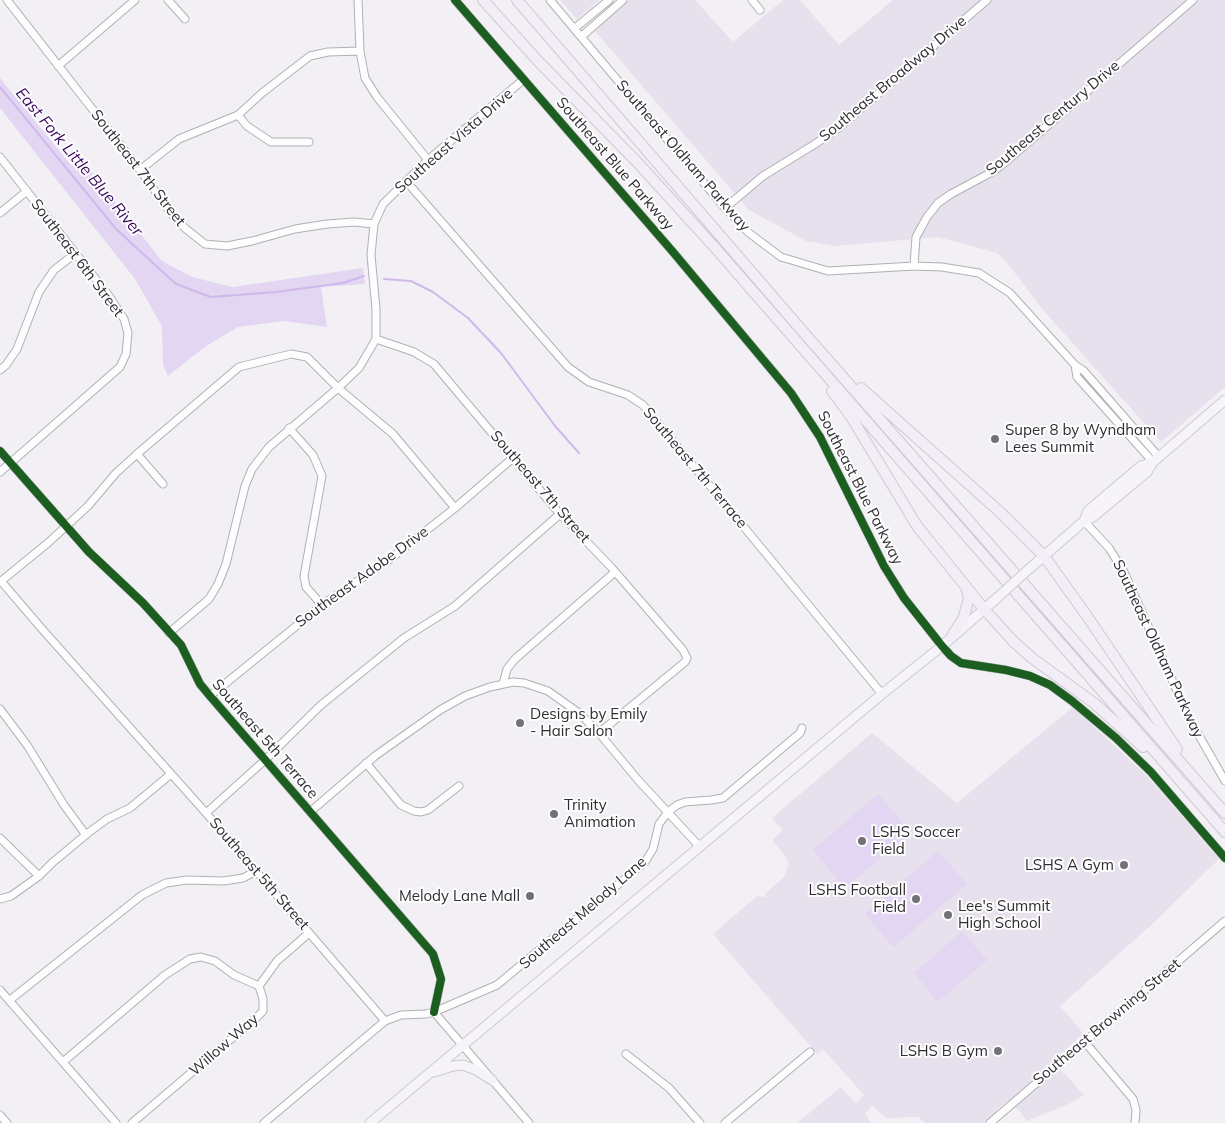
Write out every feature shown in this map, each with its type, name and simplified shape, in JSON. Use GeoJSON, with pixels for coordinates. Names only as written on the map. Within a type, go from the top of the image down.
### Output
{"type":"FeatureCollection","features":[{"type":"Feature","properties":{"kind":"highway"},"geometry":{"type":"LineString","coordinates":[[483,0],[538,62],[638,163],[717,250],[1225,832]]}},
{"type":"Feature","properties":{"kind":"highway"},"geometry":{"type":"LineString","coordinates":[[517,0],[798,326],[1225,813]]}},
{"type":"Feature","properties":{"kind":"highway"},"geometry":{"type":"LineString","coordinates":[[798,326],[809,331],[870,398],[1000,512],[1044,556],[1087,616],[1174,746],[1224,806],[1225,813]]}},
{"type":"Feature","properties":{"kind":"highway"},"geometry":{"type":"LineString","coordinates":[[805,351],[808,360],[850,415],[917,526],[984,608],[1013,641],[1032,658],[1094,703],[1160,764],[1202,813],[1210,814]]}},
{"type":"Feature","properties":{"kind":"highway"},"geometry":{"type":"LineString","coordinates":[[951,638],[964,617],[969,598],[966,586]]}},
{"type":"Feature","properties":{"kind":"main road"},"geometry":{"type":"LineString","coordinates":[[370,1123],[699,846],[942,646],[1084,521],[1093,517],[1147,472],[1156,459],[1225,400]]}},
{"type":"Feature","properties":{"kind":"main road"},"geometry":{"type":"LineString","coordinates":[[429,1074],[453,1066],[463,1065],[476,1070],[492,1080]]}},
{"type":"Feature","properties":{"kind":"street","name":"Southeast 7th Street"},"geometry":{"type":"LineString","coordinates":[[8,0],[140,170],[173,216],[186,230],[205,244],[227,246],[295,229],[327,224],[354,222],[374,224]]}},
{"type":"Feature","properties":{"kind":"street"},"geometry":{"type":"LineString","coordinates":[[58,66],[135,0]]}},
{"type":"Feature","properties":{"kind":"street"},"geometry":{"type":"LineString","coordinates":[[168,0],[185,19]]}},
{"type":"Feature","properties":{"kind":"street"},"geometry":{"type":"LineString","coordinates":[[358,0],[360,51],[365,78],[377,97],[428,160]]}},
{"type":"Feature","properties":{"kind":"street","name":"Southeast Blue Parkway"},"geometry":{"type":"LineString","coordinates":[[454,0],[673,252],[791,393],[820,437],[869,539],[889,574],[904,598],[942,646],[961,663],[1020,673],[1040,680],[1059,691],[1101,724],[1151,772],[1225,858]]}},
{"type":"Feature","properties":{"kind":"street","name":"Southeast Oldham Parkway"},"geometry":{"type":"LineString","coordinates":[[550,0],[749,234],[781,257],[828,271],[914,266],[942,267],[979,273],[1010,293],[1075,365],[1077,377],[1156,459]]}},
{"type":"Feature","properties":{"kind":"street"},"geometry":{"type":"LineString","coordinates":[[575,28],[609,0]]}},
{"type":"Feature","properties":{"kind":"street"},"geometry":{"type":"LineString","coordinates":[[582,36],[623,0]]}},
{"type":"Feature","properties":{"kind":"street"},"geometry":{"type":"LineString","coordinates":[[752,0],[760,10]]}},
{"type":"Feature","properties":{"kind":"street","name":"Southeast Broadway Drive"},"geometry":{"type":"LineString","coordinates":[[725,208],[763,176],[837,128],[987,0]]}},
{"type":"Feature","properties":{"kind":"street","name":"Southeast Century Drive"},"geometry":{"type":"LineString","coordinates":[[914,266],[916,237],[926,217],[938,203],[992,172],[1193,0]]}},
{"type":"Feature","properties":{"kind":"street"},"geometry":{"type":"LineString","coordinates":[[140,170],[179,139],[238,115],[262,93],[310,56],[328,52],[360,51]]}},
{"type":"Feature","properties":{"kind":"street","name":"Southeast Vista Drive"},"geometry":{"type":"LineString","coordinates":[[376,339],[372,255],[374,224],[383,204],[428,160],[523,80]]}},
{"type":"Feature","properties":{"kind":"street"},"geometry":{"type":"LineString","coordinates":[[238,115],[247,126],[271,142],[309,142]]}},
{"type":"Feature","properties":{"kind":"street","name":"Southeast 6th Street"},"geometry":{"type":"LineString","coordinates":[[0,157],[76,253],[124,318],[128,333],[128,345],[120,367],[10,462]]}},
{"type":"Feature","properties":{"kind":"street","name":"Southeast 7th Terrace"},"geometry":{"type":"LineString","coordinates":[[406,181],[568,367],[589,382],[628,394],[643,405],[882,694]]}},
{"type":"Feature","properties":{"kind":"street"},"geometry":{"type":"LineString","coordinates":[[0,213],[27,191]]}},
{"type":"Feature","properties":{"kind":"street"},"geometry":{"type":"LineString","coordinates":[[0,370],[6,365],[16,349],[39,292],[54,270],[76,253]]}},
{"type":"Feature","properties":{"kind":"street"},"geometry":{"type":"LineString","coordinates":[[169,633],[209,598],[218,584],[226,564],[245,486],[252,469],[269,447],[289,428],[338,388],[359,368],[376,339]]}},
{"type":"Feature","properties":{"kind":"street","name":"Southeast 7th Street"},"geometry":{"type":"LineString","coordinates":[[376,339],[414,352],[434,364],[560,514],[615,572],[683,650],[687,658],[681,665],[600,733]]}},
{"type":"Feature","properties":{"kind":"street"},"geometry":{"type":"LineString","coordinates":[[1,581],[88,506],[116,473],[137,454],[239,367],[291,354],[307,357],[338,388],[393,434],[455,508]]}},
{"type":"Feature","properties":{"kind":"street"},"geometry":{"type":"LineString","coordinates":[[289,428],[312,455],[322,476],[304,576],[306,587],[322,605]]}},
{"type":"Feature","properties":{"kind":"street","name":"Southeast 5th Terrace"},"geometry":{"type":"LineString","coordinates":[[0,451],[88,552],[144,603],[169,633],[181,644],[200,684],[433,954],[441,980],[434,1012]]}},
{"type":"Feature","properties":{"kind":"street"},"geometry":{"type":"LineString","coordinates":[[137,454],[163,484]]}},
{"type":"Feature","properties":{"kind":"street","name":"Southeast Adobe Drive"},"geometry":{"type":"LineString","coordinates":[[210,696],[322,605],[390,559],[455,508],[514,458]]}},
{"type":"Feature","properties":{"kind":"street"},"geometry":{"type":"LineString","coordinates":[[0,472],[10,462]]}},
{"type":"Feature","properties":{"kind":"street"},"geometry":{"type":"LineString","coordinates":[[206,813],[265,760],[321,705],[404,638],[456,606],[560,514]]}},
{"type":"Feature","properties":{"kind":"street","name":"Southeast Oldham Parkway"},"geometry":{"type":"LineString","coordinates":[[1084,521],[1109,548],[1124,572],[1138,599],[1180,701],[1199,738],[1225,781]]}},
{"type":"Feature","properties":{"kind":"street"},"geometry":{"type":"LineString","coordinates":[[503,684],[507,669],[515,659],[615,572]]}},
{"type":"Feature","properties":{"kind":"street","name":"Southeast 5th Street"},"geometry":{"type":"LineString","coordinates":[[1,581],[206,813],[385,1021]]}},
{"type":"Feature","properties":{"kind":"street"},"geometry":{"type":"LineString","coordinates":[[310,812],[366,763],[446,706],[465,696],[513,682],[524,683],[548,691],[567,703],[600,733],[638,780],[699,846]]}},
{"type":"Feature","properties":{"kind":"street"},"geometry":{"type":"LineString","coordinates":[[0,709],[27,745],[64,805],[86,835]]}},
{"type":"Feature","properties":{"kind":"street"},"geometry":{"type":"LineString","coordinates":[[668,812],[685,802],[718,799],[728,795],[800,734],[802,728]]}},
{"type":"Feature","properties":{"kind":"street"},"geometry":{"type":"LineString","coordinates":[[366,763],[401,805],[414,811],[428,810],[459,786]]}},
{"type":"Feature","properties":{"kind":"street"},"geometry":{"type":"LineString","coordinates":[[0,899],[11,896],[39,876],[86,835],[107,819],[130,808],[171,774]]}},
{"type":"Feature","properties":{"kind":"street","name":"Southeast Melody Lane"},"geometry":{"type":"LineString","coordinates":[[434,1012],[497,985],[645,862],[653,849],[659,824],[668,812]]}},
{"type":"Feature","properties":{"kind":"street"},"geometry":{"type":"LineString","coordinates":[[0,838],[39,876]]}},
{"type":"Feature","properties":{"kind":"street"},"geometry":{"type":"LineString","coordinates":[[10,1000],[142,895],[166,883],[187,880],[224,881],[243,878],[256,871]]}},
{"type":"Feature","properties":{"kind":"street","name":"Southeast Browning Street"},"geometry":{"type":"LineString","coordinates":[[990,1123],[1225,921]]}},
{"type":"Feature","properties":{"kind":"street"},"geometry":{"type":"LineString","coordinates":[[63,1062],[165,975],[190,959],[201,957],[215,961],[234,975],[259,986],[277,961],[309,933]]}},
{"type":"Feature","properties":{"kind":"street","name":"Willow Way"},"geometry":{"type":"LineString","coordinates":[[132,1123],[263,1011],[263,999],[259,986]]}},
{"type":"Feature","properties":{"kind":"street"},"geometry":{"type":"LineString","coordinates":[[0,990],[116,1123]]}},
{"type":"Feature","properties":{"kind":"street"},"geometry":{"type":"LineString","coordinates":[[264,1123],[385,1021],[402,1015],[434,1012],[528,1123]]}},
{"type":"Feature","properties":{"kind":"street"},"geometry":{"type":"LineString","coordinates":[[1084,1041],[1133,1099],[1136,1110],[1134,1123]]}},
{"type":"Feature","properties":{"kind":"street"},"geometry":{"type":"LineString","coordinates":[[725,1123],[810,1052]]}},
{"type":"Feature","properties":{"kind":"street"},"geometry":{"type":"LineString","coordinates":[[626,1054],[670,1088],[700,1123]]}},
{"type":"Feature","properties":{"kind":"street"},"geometry":{"type":"LineString","coordinates":[[0,1115],[7,1123]]}},
{"type":"Feature","properties":{"kind":"shaded area"},"geometry":{"type":"Polygon","coordinates":[[[560,0],[599,0],[577,19],[560,0]]]}},
{"type":"Feature","properties":{"kind":"shaded area"},"geometry":{"type":"Polygon","coordinates":[[[628,0],[695,0],[733,42],[783,0],[800,0],[839,45],[893,0],[1225,0],[1225,387],[1161,442],[1043,310],[1008,264],[997,253],[938,237],[835,246],[806,241],[749,210],[594,30],[628,0]]]}},
{"type":"Feature","properties":{"kind":"shaded area"},"geometry":{"type":"Polygon","coordinates":[[[0,78],[71,165],[92,172],[162,261],[192,277],[233,287],[363,268],[365,284],[321,287],[327,327],[284,321],[238,327],[206,346],[168,376],[163,365],[162,326],[135,279],[0,108],[0,78]]]}},
{"type":"Feature","properties":{"kind":"shaded area","name":"Lee's Summit High School"},"geometry":{"type":"Polygon","coordinates":[[[1073,707],[1147,776],[1219,859],[1148,928],[1060,1006],[1083,1034],[1053,1061],[1084,1095],[1073,1102],[1027,1121],[1018,1109],[1013,1108],[1007,1101],[985,1123],[925,1123],[918,1117],[886,1118],[872,1105],[865,1114],[871,1123],[797,1123],[841,1087],[856,1104],[864,1095],[823,1049],[817,1054],[713,934],[757,896],[766,897],[765,894],[785,876],[789,862],[772,840],[783,830],[772,818],[872,733],[957,803],[1073,707]]]}},
{"type":"Feature","properties":{"kind":"shaded area","name":"LSHS Soccer Field"},"geometry":{"type":"Polygon","coordinates":[[[878,794],[911,832],[845,888],[813,850],[878,794]]]}},
{"type":"Feature","properties":{"kind":"shaded area","name":"LSHS Football Field"},"geometry":{"type":"Polygon","coordinates":[[[938,851],[967,884],[893,947],[865,914],[938,851]]]}},
{"type":"Feature","properties":{"kind":"shaded area"},"geometry":{"type":"Polygon","coordinates":[[[962,931],[987,960],[938,1002],[914,973],[962,931]]]}},
{"type":"Feature","properties":{"kind":"waterway","name":"East Fork Little Blue River"},"geometry":{"type":"LineString","coordinates":[[0,87],[116,229],[176,284],[211,297],[276,292],[343,283],[364,276]]}},
{"type":"Feature","properties":{"kind":"waterway","name":"East Fork Little Blue River"},"geometry":{"type":"LineString","coordinates":[[384,279],[411,281],[433,292],[468,318],[501,353],[555,426],[579,453]]}},
{"type":"Feature","properties":{"kind":"cycle path"},"geometry":{"type":"LineString","coordinates":[[455,0],[673,252],[791,393],[820,437],[884,566],[904,598],[942,646],[961,663],[1030,676],[1050,685],[1072,701],[1116,738],[1151,772],[1225,858]]}},
{"type":"Feature","properties":{"kind":"cycle path"},"geometry":{"type":"LineString","coordinates":[[0,451],[89,552],[143,603],[181,645],[200,684],[433,954],[441,979],[434,1012]]}},
{"type":"Feature","properties":{"kind":"place","name":"Super 8 by Wyndham Lees Summit"},"geometry":{"type":"Point","coordinates":[995,439]}},
{"type":"Feature","properties":{"kind":"place","name":"Designs by Emily - Hair Salon"},"geometry":{"type":"Point","coordinates":[520,723]}},
{"type":"Feature","properties":{"kind":"place","name":"Trinity Animation"},"geometry":{"type":"Point","coordinates":[554,814]}},
{"type":"Feature","properties":{"kind":"place","name":"LSHS Soccer Field"},"geometry":{"type":"Point","coordinates":[862,841]}},
{"type":"Feature","properties":{"kind":"place","name":"LSHS A Gym"},"geometry":{"type":"Point","coordinates":[1124,865]}},
{"type":"Feature","properties":{"kind":"place","name":"Melody Lane Mall"},"geometry":{"type":"Point","coordinates":[530,896]}},
{"type":"Feature","properties":{"kind":"place","name":"LSHS Football Field"},"geometry":{"type":"Point","coordinates":[916,899]}},
{"type":"Feature","properties":{"kind":"place","name":"Lee's Summit High School"},"geometry":{"type":"Point","coordinates":[948,915]}},
{"type":"Feature","properties":{"kind":"place","name":"LSHS B Gym"},"geometry":{"type":"Point","coordinates":[998,1051]}}]}
